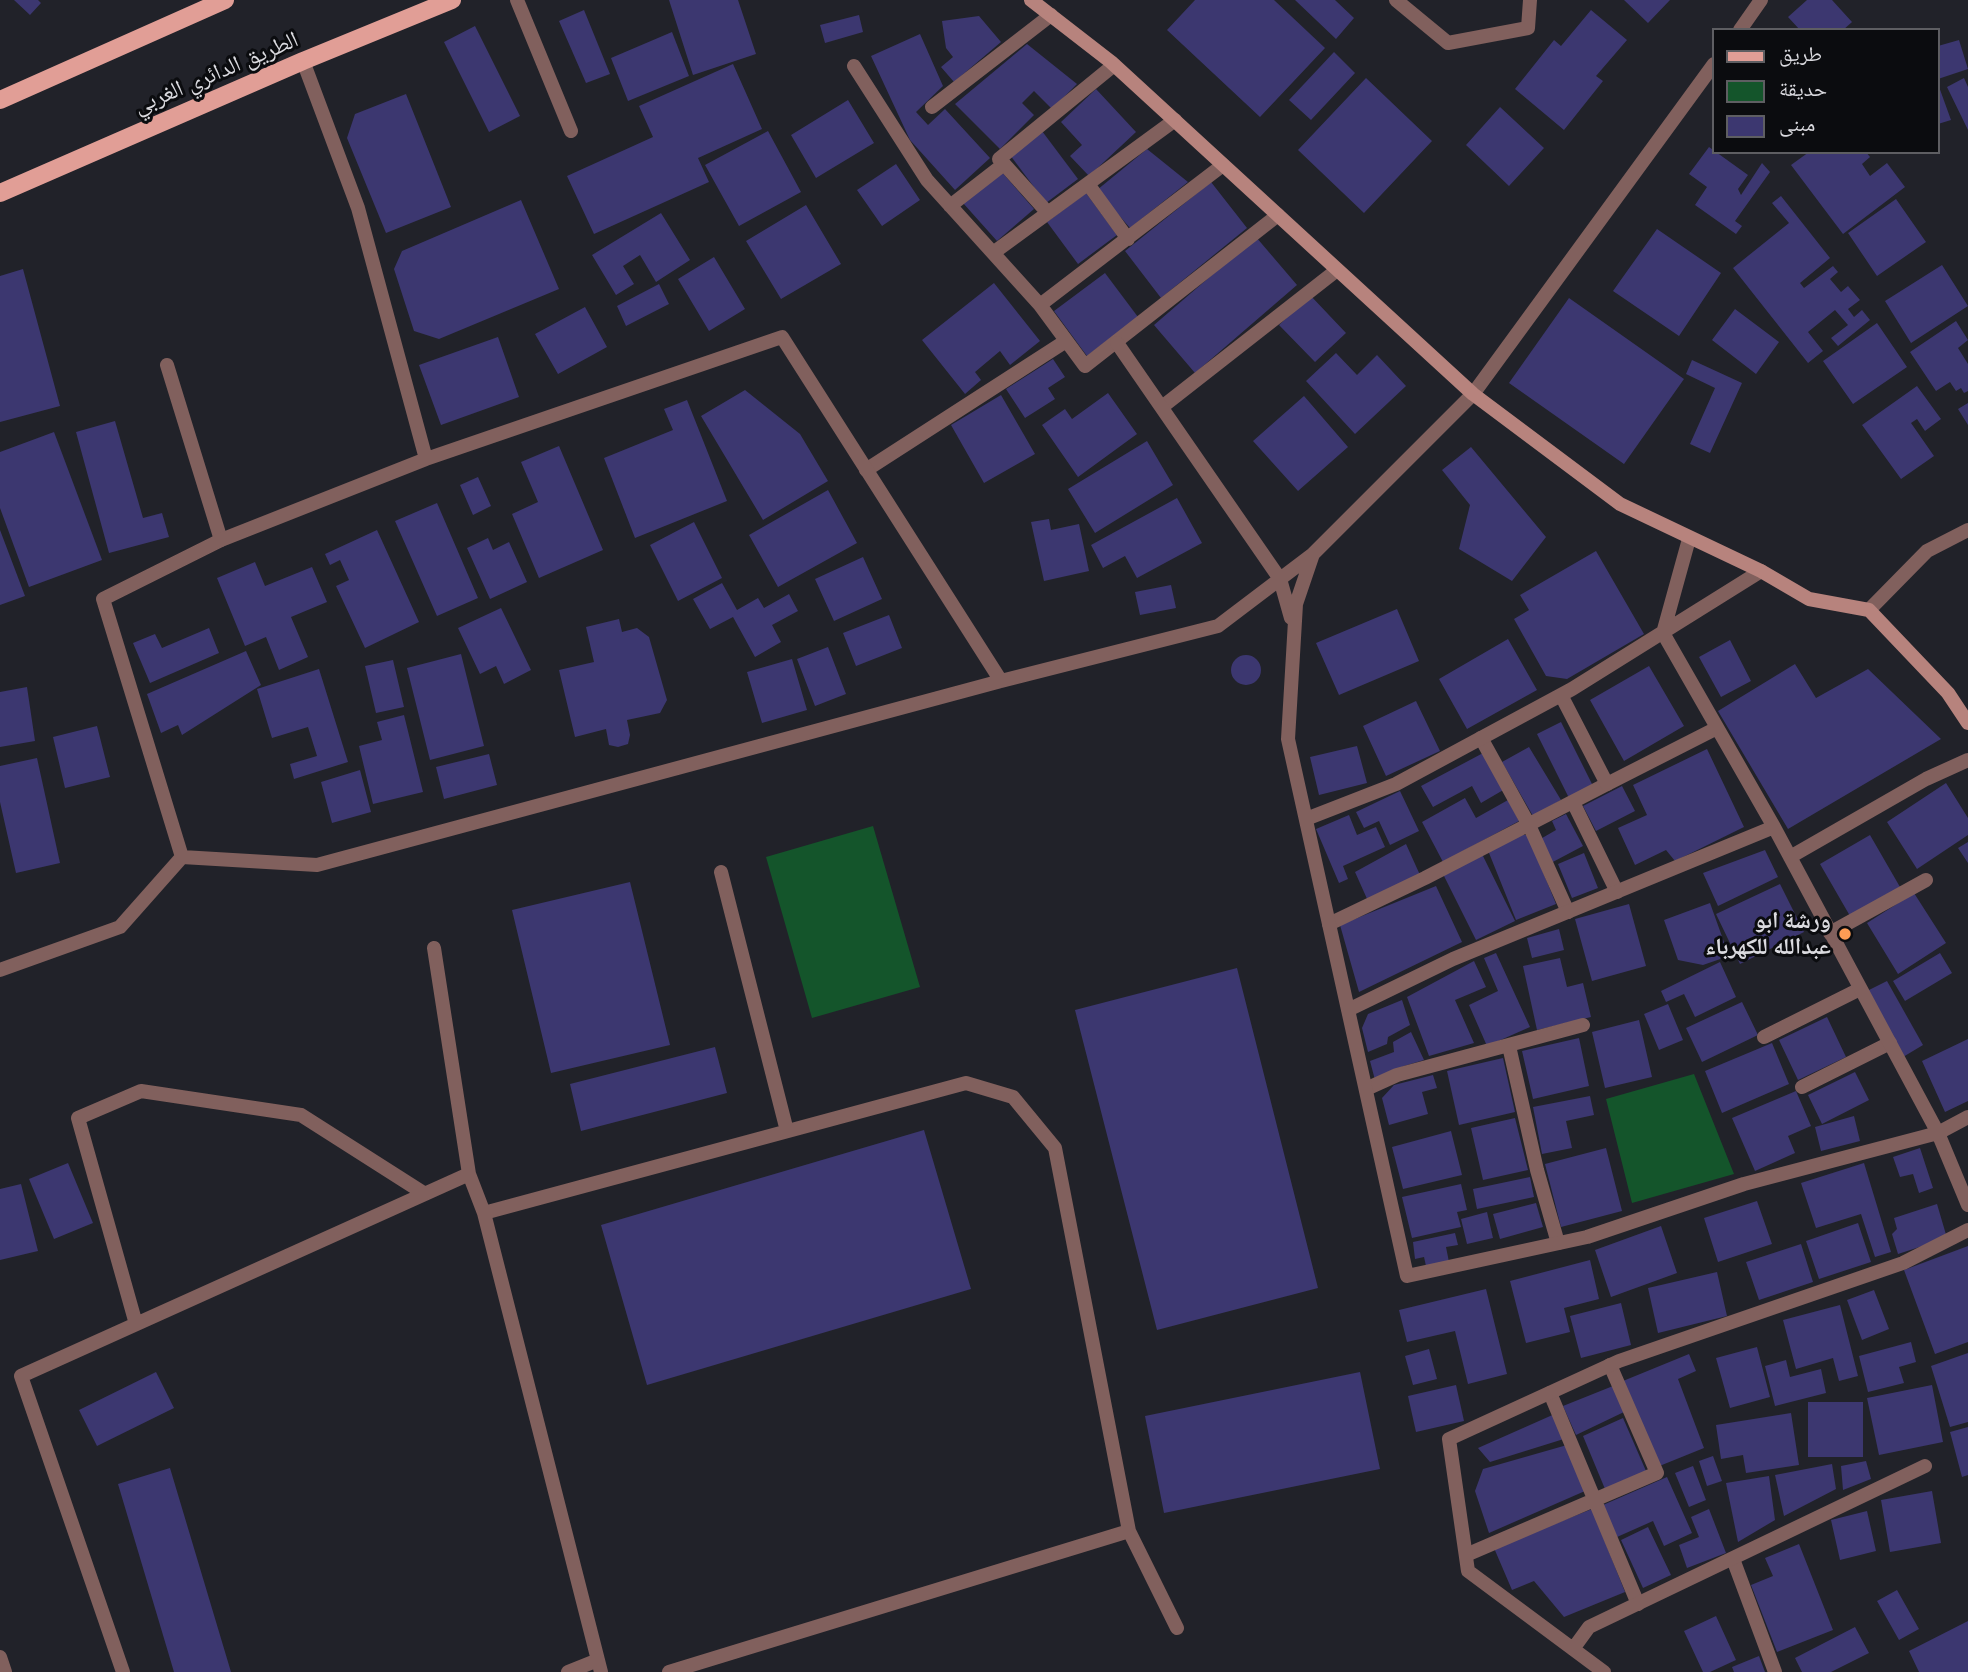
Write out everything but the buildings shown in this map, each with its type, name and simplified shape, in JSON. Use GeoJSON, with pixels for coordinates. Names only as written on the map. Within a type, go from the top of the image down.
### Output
{"type":"FeatureCollection","features":[{"type":"Feature","properties":{"kind":"main road","name":"الطريق الدائري الغربي"},"geometry":{"type":"LineString","coordinates":[[0,193],[303,61],[452,0]]}},
{"type":"Feature","properties":{"kind":"main road"},"geometry":{"type":"LineString","coordinates":[[0,100],[223,1]]}},
{"type":"Feature","properties":{"kind":"street"},"geometry":{"type":"LineString","coordinates":[[517,0],[571,131]]}},
{"type":"Feature","properties":{"kind":"street"},"geometry":{"type":"LineString","coordinates":[[1031,0],[1114,65],[1473,394],[1620,504],[1760,571],[1809,599],[1868,610],[1948,693],[1968,723]]}},
{"type":"Feature","properties":{"kind":"street"},"geometry":{"type":"LineString","coordinates":[[1396,0],[1448,44],[1528,28],[1530,0]]}},
{"type":"Feature","properties":{"kind":"street"},"geometry":{"type":"LineString","coordinates":[[1741,28],[1761,0]]}},
{"type":"Feature","properties":{"kind":"street"},"geometry":{"type":"LineString","coordinates":[[932,107],[1051,15]]}},
{"type":"Feature","properties":{"kind":"street"},"geometry":{"type":"LineString","coordinates":[[303,61],[358,208],[426,458]]}},
{"type":"Feature","properties":{"kind":"street"},"geometry":{"type":"LineString","coordinates":[[1048,214],[999,159],[1114,65]]}},
{"type":"Feature","properties":{"kind":"street"},"geometry":{"type":"LineString","coordinates":[[182,858],[317,865],[1001,681],[1218,626],[1313,554],[1473,394],[1713,65]]}},
{"type":"Feature","properties":{"kind":"street"},"geometry":{"type":"LineString","coordinates":[[854,66],[927,180],[1040,305],[1085,366],[1278,215]]}},
{"type":"Feature","properties":{"kind":"street"},"geometry":{"type":"LineString","coordinates":[[993,253],[1175,120]]}},
{"type":"Feature","properties":{"kind":"street"},"geometry":{"type":"LineString","coordinates":[[950,206],[1004,164]]}},
{"type":"Feature","properties":{"kind":"street"},"geometry":{"type":"LineString","coordinates":[[1040,305],[1223,165]]}},
{"type":"Feature","properties":{"kind":"street"},"geometry":{"type":"LineString","coordinates":[[1088,184],[1128,239]]}},
{"type":"Feature","properties":{"kind":"street"},"geometry":{"type":"LineString","coordinates":[[1162,408],[1337,270]]}},
{"type":"Feature","properties":{"kind":"street"},"geometry":{"type":"LineString","coordinates":[[182,858],[103,598],[221,540],[426,458],[782,337],[1001,681]]}},
{"type":"Feature","properties":{"kind":"street"},"geometry":{"type":"LineString","coordinates":[[866,470],[1066,341]]}},
{"type":"Feature","properties":{"kind":"street"},"geometry":{"type":"LineString","coordinates":[[1117,343],[1280,579],[1294,630]]}},
{"type":"Feature","properties":{"kind":"street"},"geometry":{"type":"LineString","coordinates":[[167,365],[221,540]]}},
{"type":"Feature","properties":{"kind":"street"},"geometry":{"type":"LineString","coordinates":[[1868,610],[1927,551],[1968,530]]}},
{"type":"Feature","properties":{"kind":"street"},"geometry":{"type":"LineString","coordinates":[[1689,539],[1662,633],[1774,827],[1890,1043],[1938,1133],[1968,1205]]}},
{"type":"Feature","properties":{"kind":"street"},"geometry":{"type":"LineString","coordinates":[[1313,554],[1296,604],[1288,739],[1407,1276],[1587,1237],[1744,1184],[1938,1133],[1968,1117]]}},
{"type":"Feature","properties":{"kind":"street"},"geometry":{"type":"LineString","coordinates":[[1306,819],[1396,784],[1561,695],[1760,571]]}},
{"type":"Feature","properties":{"kind":"street"},"geometry":{"type":"LineString","coordinates":[[1561,695],[1607,784]]}},
{"type":"Feature","properties":{"kind":"street"},"geometry":{"type":"LineString","coordinates":[[1329,924],[1717,728]]}},
{"type":"Feature","properties":{"kind":"street"},"geometry":{"type":"LineString","coordinates":[[1481,738],[1529,825],[1568,912]]}},
{"type":"Feature","properties":{"kind":"street"},"geometry":{"type":"LineString","coordinates":[[1790,857],[1926,779],[1968,760]]}},
{"type":"Feature","properties":{"kind":"street"},"geometry":{"type":"LineString","coordinates":[[1573,802],[1617,892]]}},
{"type":"Feature","properties":{"kind":"street"},"geometry":{"type":"LineString","coordinates":[[1348,1010],[1453,959],[1774,827]]}},
{"type":"Feature","properties":{"kind":"street"},"geometry":{"type":"LineString","coordinates":[[0,970],[120,927],[182,858]]}},
{"type":"Feature","properties":{"kind":"street"},"geometry":{"type":"LineString","coordinates":[[721,872],[787,1131]]}},
{"type":"Feature","properties":{"kind":"street"},"geometry":{"type":"LineString","coordinates":[[1830,933],[1926,880]]}},
{"type":"Feature","properties":{"kind":"street"},"geometry":{"type":"LineString","coordinates":[[434,948],[469,1174],[484,1213],[599,1666],[568,1672]]}},
{"type":"Feature","properties":{"kind":"street"},"geometry":{"type":"LineString","coordinates":[[1764,1037],[1860,989]]}},
{"type":"Feature","properties":{"kind":"street"},"geometry":{"type":"LineString","coordinates":[[1366,1089],[1397,1075],[1583,1025]]}},
{"type":"Feature","properties":{"kind":"street"},"geometry":{"type":"LineString","coordinates":[[1802,1087],[1890,1043]]}},
{"type":"Feature","properties":{"kind":"street"},"geometry":{"type":"LineString","coordinates":[[1509,1046],[1536,1170],[1558,1243]]}},
{"type":"Feature","properties":{"kind":"street"},"geometry":{"type":"LineString","coordinates":[[484,1213],[966,1083],[1013,1097],[1055,1148],[1129,1531],[1177,1628]]}},
{"type":"Feature","properties":{"kind":"street"},"geometry":{"type":"LineString","coordinates":[[136,1324],[78,1118],[141,1091],[301,1115],[425,1194]]}},
{"type":"Feature","properties":{"kind":"street"},"geometry":{"type":"LineString","coordinates":[[123,1672],[21,1376],[469,1174]]}},
{"type":"Feature","properties":{"kind":"street"},"geometry":{"type":"LineString","coordinates":[[1604,1672],[1468,1571],[1450,1439],[1610,1365],[1903,1263],[1968,1230]]}},
{"type":"Feature","properties":{"kind":"street"},"geometry":{"type":"LineString","coordinates":[[1466,1555],[1657,1473],[1610,1365]]}},
{"type":"Feature","properties":{"kind":"street"},"geometry":{"type":"LineString","coordinates":[[1550,1393],[1638,1604]]}},
{"type":"Feature","properties":{"kind":"street"},"geometry":{"type":"LineString","coordinates":[[1573,1649],[1589,1627],[1925,1466]]}},
{"type":"Feature","properties":{"kind":"street"},"geometry":{"type":"LineString","coordinates":[[668,1672],[1129,1531]]}},
{"type":"Feature","properties":{"kind":"street"},"geometry":{"type":"LineString","coordinates":[[1733,1559],[1775,1672]]}},
{"type":"Feature","properties":{"kind":"street"},"geometry":{"type":"LineString","coordinates":[[0,1657],[5,1672]]}},
{"type":"Feature","properties":{"kind":"green space"},"geometry":{"type":"Polygon","coordinates":[[[873,826],[920,987],[812,1018],[766,857],[873,826]]]}},
{"type":"Feature","properties":{"kind":"green space"},"geometry":{"type":"Polygon","coordinates":[[[1694,1074],[1734,1174],[1632,1203],[1606,1099],[1694,1074]]]}},
{"type":"Feature","properties":{"kind":"place","name":"ورشة ابو عبدالله للكهرباء"},"geometry":{"type":"Point","coordinates":[1845,934]}}]}
